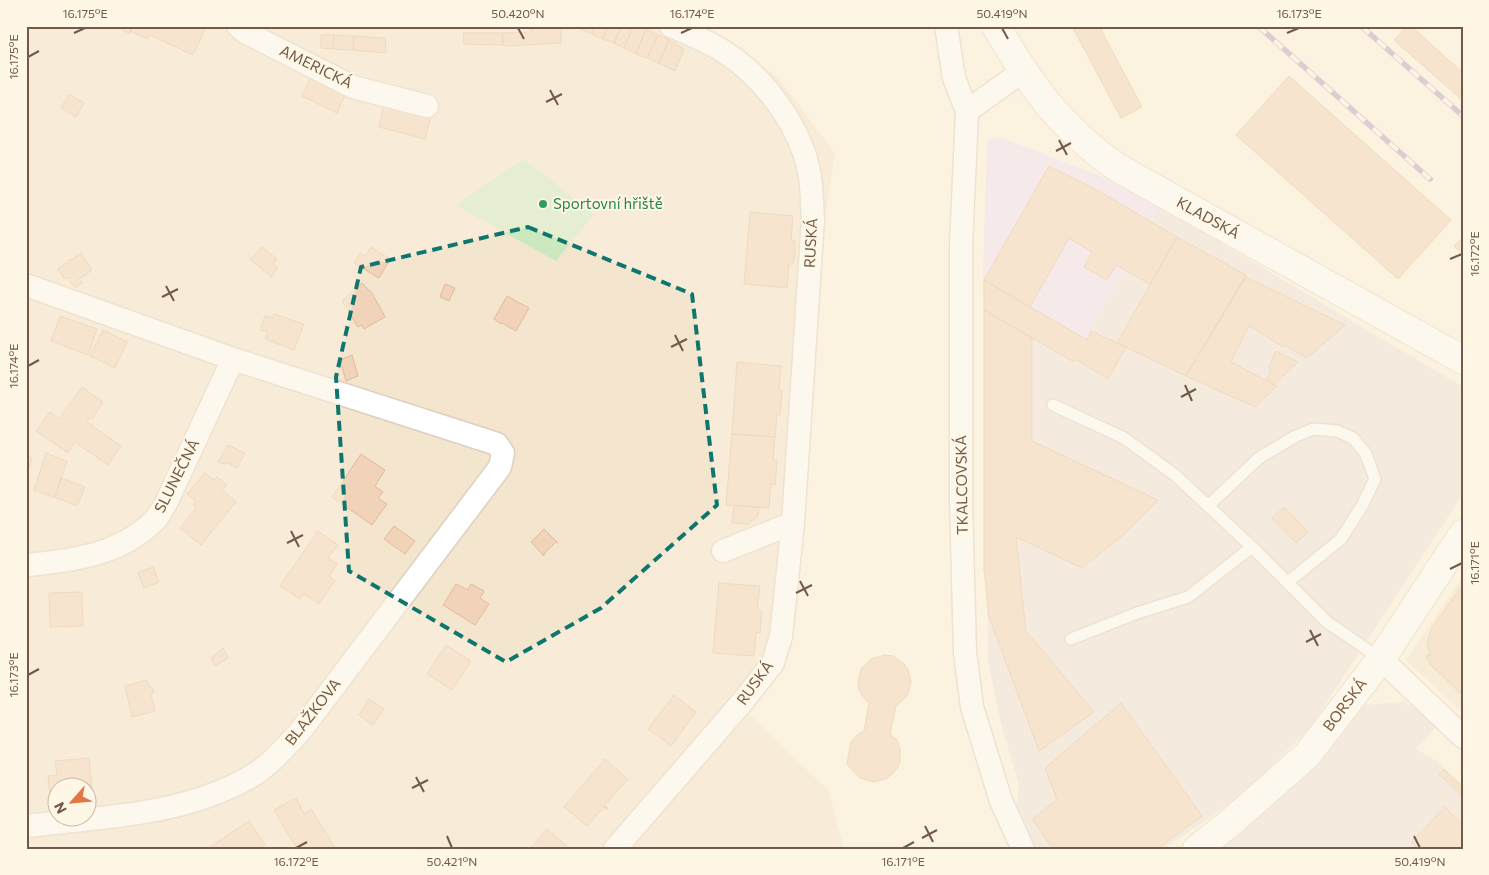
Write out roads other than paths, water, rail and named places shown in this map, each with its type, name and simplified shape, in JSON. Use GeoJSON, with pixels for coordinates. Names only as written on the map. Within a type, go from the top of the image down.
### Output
{"type":"FeatureCollection","features":[{"type":"Feature","properties":{"kind":"main road","name":"KLADSKÁ"},"geometry":{"type":"LineString","coordinates":[[996,26],[1023,71],[1060,119],[1098,154],[1118,168],[1463,360]]}},
{"type":"Feature","properties":{"kind":"main road","name":"BORSKÁ"},"geometry":{"type":"LineString","coordinates":[[1197,849],[1230,823],[1307,755],[1381,659],[1463,534]]}},
{"type":"Feature","properties":{"kind":"street","name":"AMERICKÁ"},"geometry":{"type":"LineString","coordinates":[[238,26],[245,32],[353,87],[427,106]]}},
{"type":"Feature","properties":{"kind":"street","name":"RUSKÁ"},"geometry":{"type":"LineString","coordinates":[[615,849],[744,700],[773,663],[781,636],[793,523],[813,219],[810,176],[804,153],[788,122],[771,94],[754,74],[726,52],[671,26]]}},
{"type":"Feature","properties":{"kind":"street","name":"TKALCOVSKÁ"},"geometry":{"type":"LineString","coordinates":[[946,26],[954,78],[967,111],[961,247],[961,501],[965,652],[972,707],[1001,801],[1023,849]]}},
{"type":"Feature","properties":{"kind":"street"},"geometry":{"type":"LineString","coordinates":[[967,111],[1023,71]]}},
{"type":"Feature","properties":{"kind":"street"},"geometry":{"type":"LineString","coordinates":[[26,285],[233,360]]}},
{"type":"Feature","properties":{"kind":"street","name":"BLAŽKOVA"},"geometry":{"type":"LineString","coordinates":[[26,826],[152,812],[216,793],[251,777],[277,756],[298,734],[500,467],[503,453],[497,444],[233,360]]}},
{"type":"Feature","properties":{"kind":"street","name":"SLUNEČNÁ"},"geometry":{"type":"LineString","coordinates":[[26,565],[93,556],[132,540],[154,521],[166,503],[233,360]]}},
{"type":"Feature","properties":{"kind":"street"},"geometry":{"type":"LineString","coordinates":[[723,551],[793,523]]}},
{"type":"Feature","properties":{"kind":"street"},"geometry":{"type":"LineString","coordinates":[[1381,659],[1463,737]]}},
{"type":"Feature","properties":{"kind":"lane"},"geometry":{"type":"LineString","coordinates":[[1053,405],[1124,438],[1175,474],[1327,622],[1381,659]]}},
{"type":"Feature","properties":{"kind":"lane"},"geometry":{"type":"LineString","coordinates":[[1208,506],[1259,458],[1294,437],[1313,429],[1337,431],[1353,438],[1366,454],[1376,479],[1362,506],[1341,538],[1288,582]]}},
{"type":"Feature","properties":{"kind":"lane"},"geometry":{"type":"LineString","coordinates":[[1071,639],[1137,613],[1188,597],[1252,547]]}},
{"type":"Feature","properties":{"kind":"railway"},"geometry":{"type":"LineString","coordinates":[[1258,26],[1430,179]]}},
{"type":"Feature","properties":{"kind":"railway"},"geometry":{"type":"LineString","coordinates":[[1361,26],[1463,116]]}},
{"type":"Feature","properties":{"kind":"place","name":"Sportovní hřiště"},"geometry":{"type":"Point","coordinates":[543,204]}}]}
